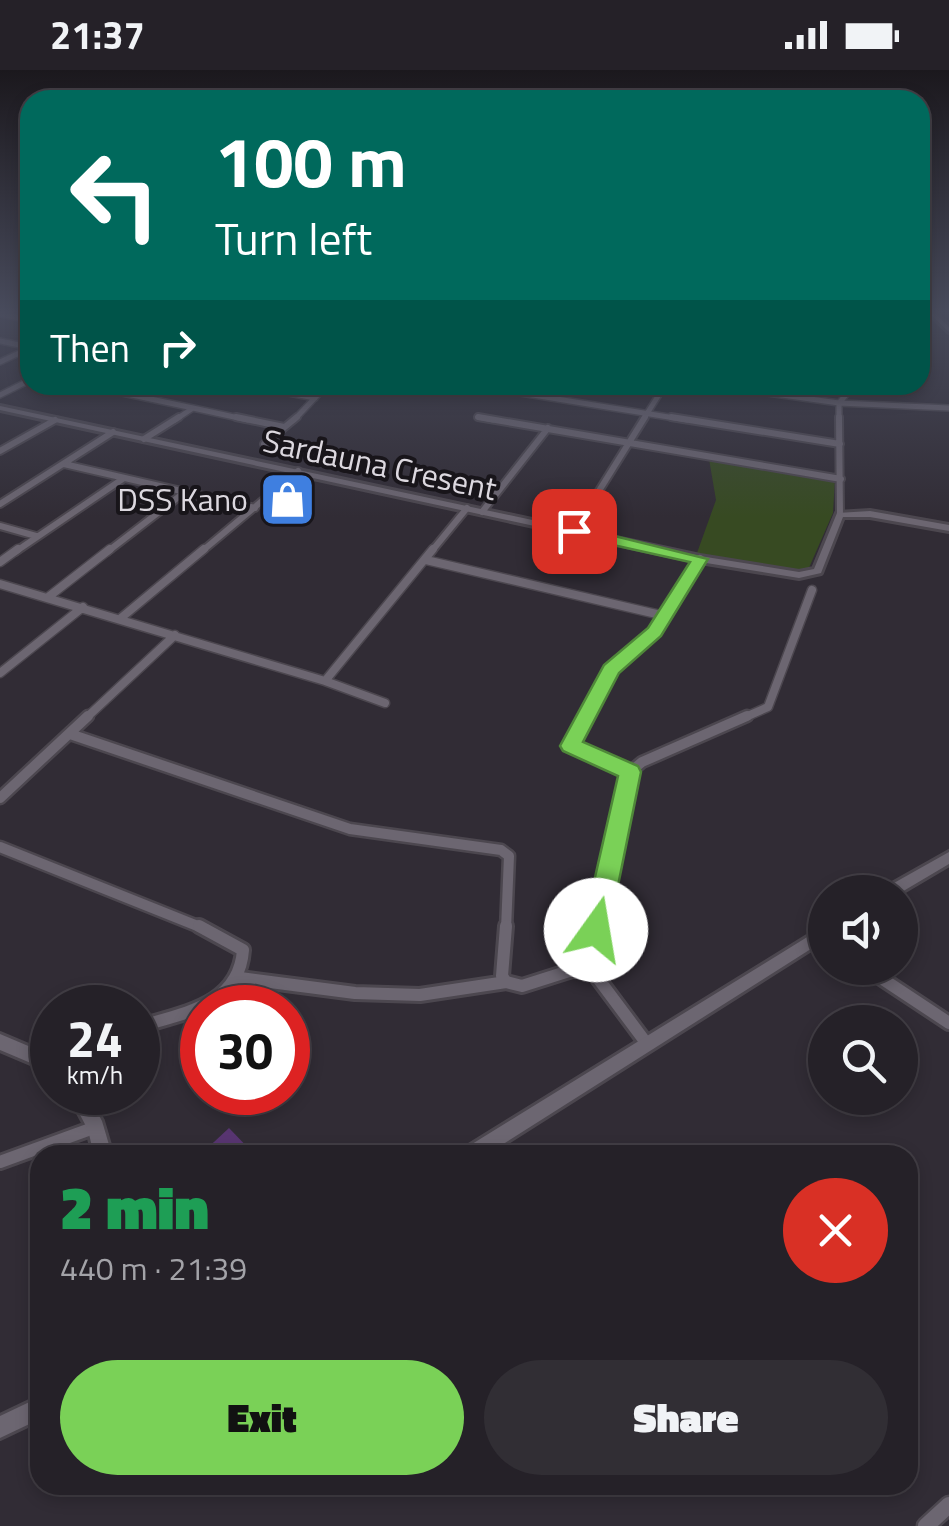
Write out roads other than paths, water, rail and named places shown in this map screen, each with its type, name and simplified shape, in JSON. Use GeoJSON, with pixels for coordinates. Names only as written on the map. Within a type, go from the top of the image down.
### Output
{"type":"FeatureCollection","features":[{"type":"Feature","properties":{"kind":"street"},"geometry":{"type":"LineString","coordinates":[[135,395],[284,426]]}},
{"type":"Feature","properties":{"kind":"street"},"geometry":{"type":"LineString","coordinates":[[299,395],[315,398]]}},
{"type":"Feature","properties":{"kind":"street"},"geometry":{"type":"LineString","coordinates":[[264,444],[318,395]]}},
{"type":"Feature","properties":{"kind":"street"},"geometry":{"type":"LineString","coordinates":[[529,395],[840,444]]}},
{"type":"Feature","properties":{"kind":"street"},"geometry":{"type":"LineString","coordinates":[[574,531],[659,395]]}},
{"type":"Feature","properties":{"kind":"street"},"geometry":{"type":"LineString","coordinates":[[782,395],[840,403],[949,408]]}},
{"type":"Feature","properties":{"kind":"street"},"geometry":{"type":"LineString","coordinates":[[845,395],[840,403],[840,515],[870,514],[949,528]]}},
{"type":"Feature","properties":{"kind":"street","name":"Sardauna Cresent"},"geometry":{"type":"LineString","coordinates":[[0,408],[700,559],[811,575],[818,571],[840,515]]}},
{"type":"Feature","properties":{"kind":"street"},"geometry":{"type":"LineString","coordinates":[[144,438],[193,408]]}},
{"type":"Feature","properties":{"kind":"street"},"geometry":{"type":"LineString","coordinates":[[478,417],[842,479]]}},
{"type":"Feature","properties":{"kind":"street"},"geometry":{"type":"LineString","coordinates":[[1,450],[56,420]]}},
{"type":"Feature","properties":{"kind":"street"},"geometry":{"type":"LineString","coordinates":[[482,512],[548,428]]}},
{"type":"Feature","properties":{"kind":"street"},"geometry":{"type":"LineString","coordinates":[[0,504],[113,432]]}},
{"type":"Feature","properties":{"kind":"street"},"geometry":{"type":"LineString","coordinates":[[64,464],[255,508]]}},
{"type":"Feature","properties":{"kind":"street"},"geometry":{"type":"LineString","coordinates":[[121,618],[298,471]]}},
{"type":"Feature","properties":{"kind":"street"},"geometry":{"type":"LineString","coordinates":[[0,562],[124,478]]}},
{"type":"Feature","properties":{"kind":"street"},"geometry":{"type":"LineString","coordinates":[[47,598],[184,492]]}},
{"type":"Feature","properties":{"kind":"street"},"geometry":{"type":"LineString","coordinates":[[325,681],[467,508]]}},
{"type":"Feature","properties":{"kind":"street"},"geometry":{"type":"LineString","coordinates":[[0,526],[36,536]]}},
{"type":"Feature","properties":{"kind":"street"},"geometry":{"type":"LineString","coordinates":[[630,772],[571,746],[611,669],[655,632],[700,559]]}},
{"type":"Feature","properties":{"kind":"street"},"geometry":{"type":"LineString","coordinates":[[426,560],[666,616]]}},
{"type":"Feature","properties":{"kind":"street"},"geometry":{"type":"LineString","coordinates":[[0,584],[325,681],[385,703]]}},
{"type":"Feature","properties":{"kind":"street"},"geometry":{"type":"LineString","coordinates":[[646,1044],[588,965],[630,772],[642,762],[768,707],[812,590]]}},
{"type":"Feature","properties":{"kind":"street"},"geometry":{"type":"LineString","coordinates":[[0,672],[82,608]]}},
{"type":"Feature","properties":{"kind":"street"},"geometry":{"type":"LineString","coordinates":[[0,798],[175,635]]}},
{"type":"Feature","properties":{"kind":"street"},"geometry":{"type":"LineString","coordinates":[[70,734],[350,829],[501,850],[509,856],[511,866],[502,976],[506,982]]}},
{"type":"Feature","properties":{"kind":"street"},"geometry":{"type":"LineString","coordinates":[[0,848],[223,936],[243,950],[240,978],[222,999],[160,1020]]}},
{"type":"Feature","properties":{"kind":"street"},"geometry":{"type":"LineString","coordinates":[[918,875],[949,857]]}},
{"type":"Feature","properties":{"kind":"street"},"geometry":{"type":"LineString","coordinates":[[486,1145],[808,945]]}},
{"type":"Feature","properties":{"kind":"street"},"geometry":{"type":"LineString","coordinates":[[240,978],[355,992],[420,995],[506,982],[522,986],[588,965]]}},
{"type":"Feature","properties":{"kind":"street"},"geometry":{"type":"LineString","coordinates":[[891,985],[949,1024]]}},
{"type":"Feature","properties":{"kind":"street"},"geometry":{"type":"LineString","coordinates":[[0,1042],[30,1055]]}},
{"type":"Feature","properties":{"kind":"street"},"geometry":{"type":"LineString","coordinates":[[89,1115],[101,1145]]}},
{"type":"Feature","properties":{"kind":"street"},"geometry":{"type":"LineString","coordinates":[[47,1145],[96,1127]]}},
{"type":"Feature","properties":{"kind":"street"},"geometry":{"type":"LineString","coordinates":[[0,1162],[30,1151]]}},
{"type":"Feature","properties":{"kind":"street"},"geometry":{"type":"LineString","coordinates":[[0,1428],[30,1413]]}},
{"type":"Feature","properties":{"kind":"street"},"geometry":{"type":"LineString","coordinates":[[926,1526],[949,1505]]}},
{"type":"Feature","properties":{"kind":"place","name":"DSS Kano"},"geometry":{"type":"Point","coordinates":[287,499]}}]}
